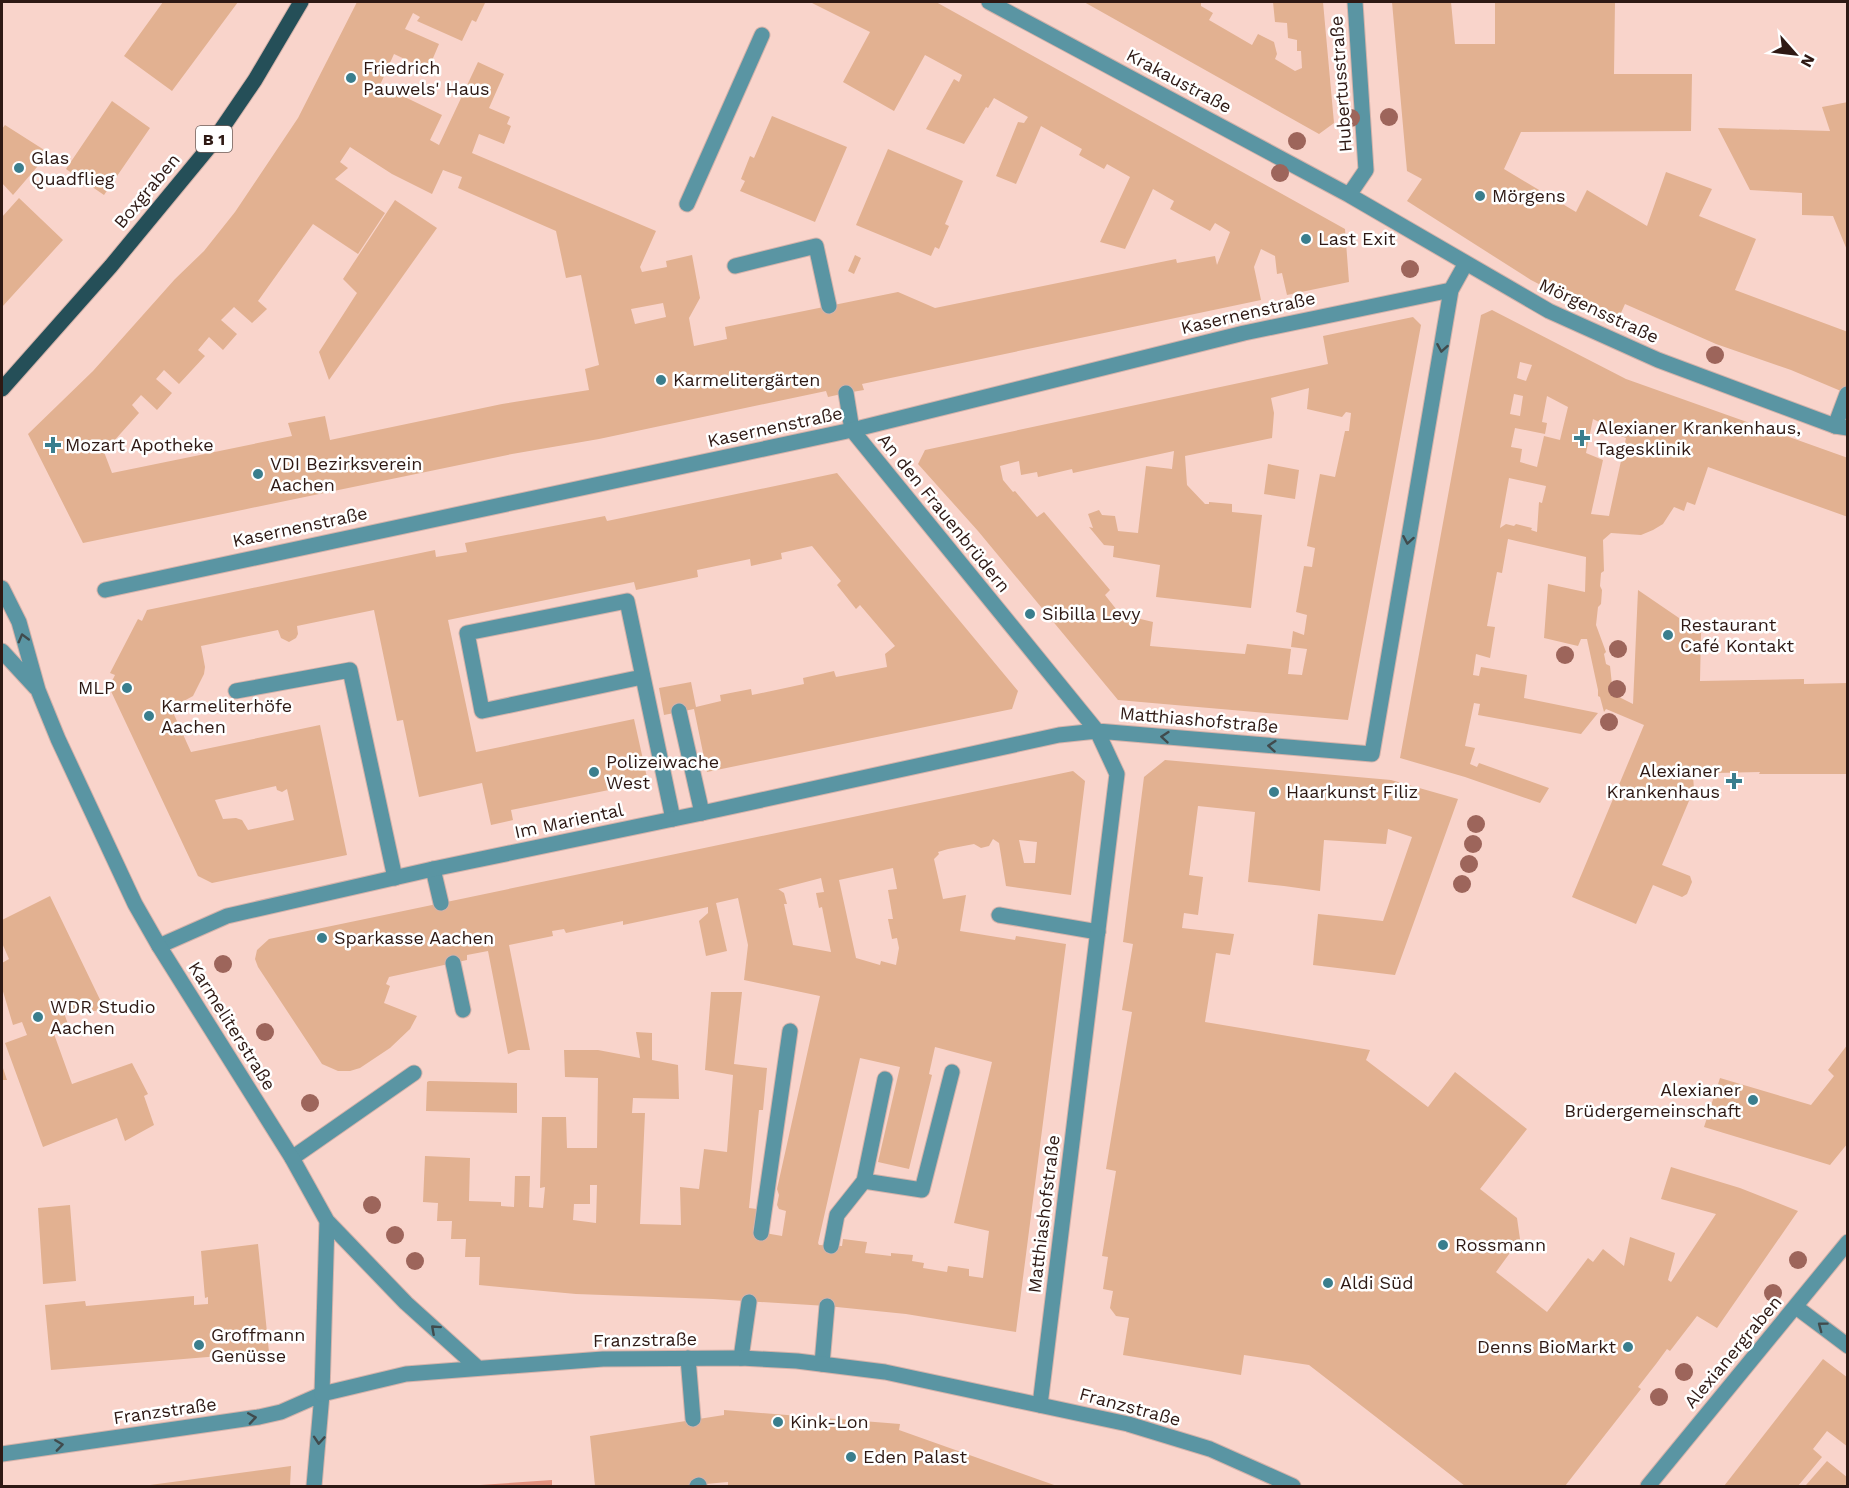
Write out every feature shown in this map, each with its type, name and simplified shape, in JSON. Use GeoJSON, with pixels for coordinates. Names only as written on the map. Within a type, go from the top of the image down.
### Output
{"type":"FeatureCollection","features":[{"type":"Feature","properties":{"kind":"main road","name":"Boxgraben"},"geometry":{"type":"LineString","coordinates":[[2,389],[111,266],[210,146],[255,80],[301,2]]}},
{"type":"Feature","properties":{"kind":"street","name":"Krakaustraße"},"geometry":{"type":"LineString","coordinates":[[989,2],[1349,195]]}},
{"type":"Feature","properties":{"kind":"street","name":"Hubertusstraße"},"geometry":{"type":"LineString","coordinates":[[1349,195],[1366,170],[1355,2]]}},
{"type":"Feature","properties":{"kind":"street"},"geometry":{"type":"LineString","coordinates":[[687,204],[762,35]]}},
{"type":"Feature","properties":{"kind":"street","name":"Mörgensstraße"},"geometry":{"type":"LineString","coordinates":[[1349,195],[1549,311],[1658,360],[1841,427]]}},
{"type":"Feature","properties":{"kind":"street"},"geometry":{"type":"LineString","coordinates":[[735,266],[816,246],[829,306]]}},
{"type":"Feature","properties":{"kind":"street","name":"Matthiashofstraße"},"geometry":{"type":"LineString","coordinates":[[1040,1405],[1117,774],[1097,731],[1372,754],[1451,290],[1466,263]]}},
{"type":"Feature","properties":{"kind":"street","name":"Kasernenstraße"},"geometry":{"type":"LineString","coordinates":[[105,590],[852,430],[1244,333],[1451,290]]}},
{"type":"Feature","properties":{"kind":"street"},"geometry":{"type":"LineString","coordinates":[[846,393],[852,430]]}},
{"type":"Feature","properties":{"kind":"street"},"geometry":{"type":"LineString","coordinates":[[1841,427],[1847,394]]}},
{"type":"Feature","properties":{"kind":"street","name":"An den Frauenbrüdern"},"geometry":{"type":"LineString","coordinates":[[852,430],[1097,731]]}},
{"type":"Feature","properties":{"kind":"street","name":"Karmeliterstraße"},"geometry":{"type":"LineString","coordinates":[[2,588],[19,622],[38,690],[106,845],[159,946],[292,1158],[327,1221],[406,1303],[478,1368]]}},
{"type":"Feature","properties":{"kind":"street"},"geometry":{"type":"LineString","coordinates":[[642,677],[482,711],[467,633],[627,601],[673,819]]}},
{"type":"Feature","properties":{"kind":"street","name":"Karmeliterstraße"},"geometry":{"type":"LineString","coordinates":[[2,651],[38,690]]}},
{"type":"Feature","properties":{"kind":"street"},"geometry":{"type":"LineString","coordinates":[[236,691],[350,670],[395,878]]}},
{"type":"Feature","properties":{"kind":"street"},"geometry":{"type":"LineString","coordinates":[[679,711],[702,813]]}},
{"type":"Feature","properties":{"kind":"street","name":"Im Mariental"},"geometry":{"type":"LineString","coordinates":[[159,946],[227,916],[433,869],[1059,735],[1097,731]]}},
{"type":"Feature","properties":{"kind":"street"},"geometry":{"type":"LineString","coordinates":[[433,869],[441,903]]}},
{"type":"Feature","properties":{"kind":"street"},"geometry":{"type":"LineString","coordinates":[[999,915],[1098,932]]}},
{"type":"Feature","properties":{"kind":"street"},"geometry":{"type":"LineString","coordinates":[[453,963],[463,1010]]}},
{"type":"Feature","properties":{"kind":"street"},"geometry":{"type":"LineString","coordinates":[[761,1233],[790,1031]]}},
{"type":"Feature","properties":{"kind":"street"},"geometry":{"type":"LineString","coordinates":[[864,1181],[922,1190],[952,1072]]}},
{"type":"Feature","properties":{"kind":"street"},"geometry":{"type":"LineString","coordinates":[[292,1158],[414,1073]]}},
{"type":"Feature","properties":{"kind":"street"},"geometry":{"type":"LineString","coordinates":[[831,1246],[837,1215],[864,1181],[885,1079]]}},
{"type":"Feature","properties":{"kind":"street"},"geometry":{"type":"LineString","coordinates":[[315,1486],[322,1394],[327,1221]]}},
{"type":"Feature","properties":{"kind":"street","name":"Alexianergraben"},"geometry":{"type":"LineString","coordinates":[[1648,1486],[1848,1242]]}},
{"type":"Feature","properties":{"kind":"street"},"geometry":{"type":"LineString","coordinates":[[741,1358],[749,1302]]}},
{"type":"Feature","properties":{"kind":"street"},"geometry":{"type":"LineString","coordinates":[[822,1364],[827,1306]]}},
{"type":"Feature","properties":{"kind":"street"},"geometry":{"type":"LineString","coordinates":[[1796,1307],[1848,1346]]}},
{"type":"Feature","properties":{"kind":"street"},"geometry":{"type":"LineString","coordinates":[[688,1358],[693,1419]]}},
{"type":"Feature","properties":{"kind":"street","name":"Franzstraße"},"geometry":{"type":"LineString","coordinates":[[2,1454],[259,1417],[281,1412],[322,1394],[406,1374],[603,1359],[741,1358],[822,1364],[885,1372],[1128,1424],[1210,1449],[1287,1485]]}},
{"type":"Feature","properties":{"kind":"shaded area"},"geometry":{"type":"Polygon","coordinates":[[[552,1480],[552,1486],[465,1486],[552,1480]]]}},
{"type":"Feature","properties":{"kind":"building"},"geometry":{"type":"Polygon","coordinates":[[[163,2],[238,2],[172,91],[124,56],[163,2]]]}},
{"type":"Feature","properties":{"kind":"building"},"geometry":{"type":"Polygon","coordinates":[[[357,2],[485,3],[476,22],[472,20],[462,41],[417,21],[420,17],[413,13],[405,29],[439,44],[428,70],[394,54],[380,85],[442,115],[430,140],[439,145],[478,62],[504,74],[489,108],[510,117],[507,124],[511,126],[504,144],[479,134],[472,153],[656,231],[640,267],[642,272],[667,267],[666,261],[692,255],[700,298],[689,318],[694,346],[727,339],[725,327],[898,292],[935,308],[1176,259],[1177,263],[1215,256],[1217,265],[1230,232],[1215,223],[1210,231],[1170,209],[1174,201],[1153,189],[1125,249],[1100,242],[1130,177],[1107,164],[1104,169],[1079,155],[1082,149],[1041,126],[1016,184],[996,176],[1018,122],[1024,123],[1028,117],[994,98],[964,144],[926,129],[954,79],[959,82],[962,75],[925,55],[894,111],[843,82],[870,32],[810,2],[936,2],[1345,229],[1349,282],[1287,295],[1282,273],[1277,274],[1275,256],[1261,249],[1254,267],[1261,300],[862,384],[864,390],[828,397],[826,391],[83,543],[28,434],[93,371],[175,279],[204,251],[235,212],[298,118],[357,2]],[[350,147],[340,162],[348,168],[335,179],[385,213],[358,254],[313,224],[258,301],[267,309],[252,323],[234,307],[221,320],[237,334],[223,350],[209,337],[198,350],[205,356],[179,384],[164,370],[156,379],[172,393],[157,410],[141,395],[132,405],[139,413],[104,452],[112,473],[292,436],[288,423],[325,416],[330,440],[502,404],[589,390],[585,369],[599,365],[581,275],[566,278],[556,231],[458,188],[462,177],[443,170],[432,194],[392,174],[350,147]],[[663,303],[631,309],[635,324],[666,317],[663,303]]]}},
{"type":"Feature","properties":{"kind":"building"},"geometry":{"type":"Polygon","coordinates":[[[1084,2],[1201,2],[1201,6],[1213,13],[1209,20],[1252,45],[1258,34],[1274,42],[1277,54],[1275,59],[1295,71],[1302,68],[1301,51],[1297,51],[1297,40],[1288,38],[1287,23],[1275,22],[1273,2],[1323,2],[1334,123],[1319,134],[1084,2]]]}},
{"type":"Feature","properties":{"kind":"building"},"geometry":{"type":"Polygon","coordinates":[[[1392,2],[1451,2],[1455,44],[1495,44],[1495,2],[1615,2],[1614,74],[1692,74],[1691,131],[1521,132],[1504,169],[1576,212],[1587,190],[1647,226],[1666,172],[1712,189],[1699,216],[1756,239],[1735,290],[1848,332],[1848,394],[1791,370],[1716,344],[1625,304],[1616,324],[1531,280],[1407,201],[1422,179],[1407,171],[1392,2]]]}},
{"type":"Feature","properties":{"kind":"building"},"geometry":{"type":"Polygon","coordinates":[[[112,101],[150,128],[104,195],[66,169],[112,101]]]}},
{"type":"Feature","properties":{"kind":"building"},"geometry":{"type":"Polygon","coordinates":[[[1848,102],[1847,250],[1833,216],[1802,215],[1802,193],[1750,190],[1718,128],[1830,131],[1822,107],[1848,102]]]}},
{"type":"Feature","properties":{"kind":"building"},"geometry":{"type":"Polygon","coordinates":[[[772,116],[847,147],[815,222],[740,191],[745,181],[741,179],[750,156],[754,158],[772,116]]]}},
{"type":"Feature","properties":{"kind":"building","name":"Glas Quadflieg"},"geometry":{"type":"Polygon","coordinates":[[[5,125],[49,153],[13,195],[2,183],[2,129],[5,125]]]}},
{"type":"Feature","properties":{"kind":"building"},"geometry":{"type":"Polygon","coordinates":[[[888,149],[963,181],[945,224],[949,226],[939,249],[935,247],[931,256],[856,225],[888,149]]]}},
{"type":"Feature","properties":{"kind":"building"},"geometry":{"type":"Polygon","coordinates":[[[19,198],[63,240],[2,307],[2,217],[19,198]]]}},
{"type":"Feature","properties":{"kind":"building"},"geometry":{"type":"Polygon","coordinates":[[[395,200],[437,228],[329,380],[319,352],[357,293],[343,279],[395,200]]]}},
{"type":"Feature","properties":{"kind":"building"},"geometry":{"type":"Polygon","coordinates":[[[855,255],[861,258],[854,274],[848,271],[855,255]]]}},
{"type":"Feature","properties":{"kind":"building"},"geometry":{"type":"Polygon","coordinates":[[[1492,310],[1626,379],[1848,458],[1848,517],[1708,467],[1695,505],[1687,502],[1684,511],[1674,507],[1663,524],[1641,535],[1611,533],[1603,540],[1604,571],[1601,573],[1601,604],[1598,607],[1596,625],[1606,652],[1604,654],[1606,664],[1610,666],[1613,694],[1633,704],[1638,590],[1701,633],[1700,681],[1804,679],[1804,684],[1848,683],[1847,774],[1759,774],[1760,772],[1693,776],[1694,789],[1662,865],[1690,876],[1692,882],[1687,894],[1682,897],[1653,885],[1636,924],[1572,897],[1644,725],[1606,709],[1604,712],[1598,696],[1587,639],[1581,639],[1578,646],[1544,638],[1548,584],[1585,592],[1586,557],[1508,539],[1502,573],[1497,572],[1487,626],[1495,627],[1490,658],[1476,654],[1473,675],[1479,676],[1481,667],[1527,675],[1524,698],[1598,713],[1581,734],[1478,715],[1480,704],[1474,703],[1465,746],[1475,748],[1470,764],[1477,767],[1479,763],[1549,788],[1540,803],[1465,777],[1400,758],[1481,315],[1492,310]],[[1520,362],[1517,378],[1526,381],[1532,365],[1520,362]],[[1514,394],[1510,414],[1520,416],[1523,396],[1514,394]],[[1547,396],[1542,422],[1547,423],[1545,434],[1515,428],[1511,447],[1522,449],[1520,462],[1537,467],[1544,436],[1560,440],[1568,407],[1547,396]],[[1593,419],[1586,453],[1603,460],[1591,514],[1609,516],[1626,438],[1610,432],[1611,428],[1593,419]],[[1509,478],[1500,528],[1506,524],[1532,528],[1531,530],[1537,532],[1539,502],[1542,503],[1546,486],[1509,478]]]}},
{"type":"Feature","properties":{"kind":"building"},"geometry":{"type":"Polygon","coordinates":[[[1413,317],[1421,325],[1348,720],[1118,700],[978,531],[918,464],[925,450],[1328,364],[1323,336],[1413,317]],[[1309,388],[1271,398],[1274,413],[1272,438],[1185,456],[1187,485],[1205,504],[1209,502],[1232,504],[1232,512],[1262,515],[1251,608],[1156,597],[1160,565],[1113,557],[1114,546],[1104,545],[1089,527],[1093,528],[1088,514],[1099,510],[1102,515],[1115,516],[1118,531],[1138,533],[1146,466],[1172,469],[1174,451],[1073,473],[1072,469],[1038,477],[1037,472],[1021,475],[1019,461],[1000,466],[1003,480],[1013,492],[1015,491],[1037,517],[1044,512],[1110,590],[1105,595],[1120,614],[1153,622],[1150,646],[1245,654],[1247,644],[1291,649],[1288,674],[1302,675],[1307,649],[1291,647],[1293,631],[1304,635],[1307,615],[1296,612],[1304,566],[1312,567],[1315,548],[1307,546],[1320,474],[1335,477],[1345,431],[1349,431],[1351,413],[1346,412],[1342,417],[1307,409],[1309,388]]]}},
{"type":"Feature","properties":{"kind":"building"},"geometry":{"type":"Polygon","coordinates":[[[1268,464],[1299,470],[1295,499],[1264,494],[1268,464]]]}},
{"type":"Feature","properties":{"kind":"building"},"geometry":{"type":"Polygon","coordinates":[[[837,473],[1018,691],[1012,709],[707,772],[694,709],[664,715],[659,688],[691,682],[696,707],[721,701],[720,695],[751,689],[752,695],[804,684],[803,678],[834,671],[836,677],[887,667],[885,654],[895,646],[860,605],[856,609],[837,585],[841,581],[812,546],[781,553],[782,559],[751,566],[750,559],[697,570],[698,577],[636,590],[634,582],[448,620],[476,752],[634,719],[648,782],[511,810],[513,820],[491,825],[482,783],[419,797],[403,720],[397,721],[374,610],[297,626],[296,638],[289,642],[281,638],[278,630],[201,646],[204,674],[193,696],[171,708],[191,752],[320,725],[347,855],[212,883],[198,876],[109,687],[115,675],[110,673],[138,619],[142,621],[147,610],[435,550],[436,557],[467,552],[465,543],[605,516],[607,521],[837,473]],[[276,786],[215,800],[223,819],[242,820],[248,830],[294,820],[287,789],[282,792],[277,790],[276,786]]]}},
{"type":"Feature","properties":{"kind":"building"},"geometry":{"type":"Polygon","coordinates":[[[1165,760],[1391,780],[1458,799],[1395,975],[1313,965],[1318,914],[1383,921],[1412,837],[1388,829],[1386,844],[1324,840],[1320,891],[1248,882],[1255,812],[1198,806],[1189,875],[1203,877],[1198,915],[1184,913],[1182,928],[1234,934],[1230,955],[1216,953],[1205,1022],[1370,1050],[1366,1060],[1428,1107],[1455,1072],[1527,1129],[1480,1189],[1517,1218],[1520,1239],[1496,1272],[1547,1312],[1588,1258],[1593,1262],[1603,1249],[1624,1266],[1630,1237],[1675,1253],[1668,1280],[1671,1282],[1716,1214],[1661,1199],[1671,1167],[1740,1188],[1798,1211],[1717,1328],[1697,1316],[1670,1351],[1667,1349],[1638,1387],[1641,1389],[1565,1486],[1465,1486],[1309,1365],[1244,1355],[1241,1375],[1123,1355],[1129,1318],[1116,1316],[1110,1308],[1113,1291],[1103,1289],[1108,1257],[1102,1256],[1116,1171],[1106,1169],[1132,1012],[1122,1010],[1133,944],[1123,942],[1144,777],[1165,760]]]}},
{"type":"Feature","properties":{"kind":"building"},"geometry":{"type":"Polygon","coordinates":[[[1073,771],[1085,781],[1071,895],[1006,886],[999,843],[993,839],[989,846],[981,848],[974,844],[938,852],[939,854],[934,859],[943,899],[966,895],[960,931],[1015,940],[1016,936],[1066,944],[1016,1332],[906,1314],[827,1306],[576,1294],[479,1285],[480,1257],[465,1257],[466,1239],[451,1239],[452,1221],[437,1221],[438,1203],[423,1202],[425,1156],[470,1158],[469,1201],[501,1202],[501,1206],[514,1207],[515,1176],[530,1176],[529,1207],[543,1208],[545,1187],[540,1188],[542,1117],[566,1117],[567,1148],[597,1148],[598,1078],[565,1077],[564,1050],[598,1050],[640,1058],[636,1032],[652,1033],[652,1060],[678,1065],[679,1099],[633,1098],[632,1113],[645,1113],[640,1224],[681,1225],[680,1187],[699,1189],[704,1149],[727,1152],[733,1075],[705,1070],[711,992],[742,992],[734,1064],[767,1068],[763,1110],[759,1110],[749,1208],[757,1209],[753,1231],[782,1236],[786,1211],[779,1209],[777,1205],[779,1195],[777,1189],[820,996],[744,980],[748,945],[738,898],[716,903],[727,951],[706,956],[699,921],[708,913],[708,907],[623,925],[623,921],[566,933],[564,929],[552,931],[553,936],[509,945],[530,1050],[518,1050],[508,1054],[488,951],[467,955],[467,960],[389,977],[386,984],[390,986],[384,1003],[417,1016],[410,1029],[390,1048],[360,1068],[350,1071],[338,1071],[322,1064],[258,967],[255,959],[257,950],[269,939],[1073,771]],[[1019,840],[1024,863],[1035,863],[1037,842],[1019,840]],[[893,868],[839,880],[856,958],[880,965],[881,961],[896,965],[899,948],[897,938],[892,939],[888,919],[893,919],[888,890],[897,889],[893,868]],[[821,878],[778,889],[784,893],[787,904],[784,904],[793,945],[831,952],[822,907],[819,908],[816,893],[824,892],[821,878]],[[935,1047],[929,1074],[932,1075],[909,1169],[878,1162],[900,1067],[860,1058],[818,1243],[819,1245],[842,1246],[843,1239],[867,1242],[865,1253],[891,1256],[891,1253],[913,1255],[912,1261],[924,1263],[923,1268],[947,1272],[948,1266],[969,1269],[969,1276],[983,1278],[989,1231],[954,1223],[992,1062],[935,1047]],[[590,1185],[590,1204],[574,1204],[573,1220],[596,1223],[597,1185],[590,1185]]]}},
{"type":"Feature","properties":{"kind":"building","name":"WDR Studio Aachen"},"geometry":{"type":"Polygon","coordinates":[[[50,896],[105,1010],[72,1013],[70,1010],[64,1013],[68,1024],[54,1034],[72,1084],[132,1063],[148,1094],[144,1096],[154,1125],[125,1141],[117,1118],[43,1147],[5,1043],[27,1035],[22,1022],[13,1025],[2,988],[2,963],[9,959],[2,943],[2,920],[50,896]]]}},
{"type":"Feature","properties":{"kind":"building","name":"Alexianer Brüdergemeinschaft"},"geometry":{"type":"Polygon","coordinates":[[[1848,1044],[1848,1143],[1830,1165],[1704,1127],[1720,1078],[1811,1105],[1834,1076],[1828,1070],[1848,1044]]]}},
{"type":"Feature","properties":{"kind":"building"},"geometry":{"type":"Polygon","coordinates":[[[2,1065],[7,1080],[2,1080],[2,1065]]]}},
{"type":"Feature","properties":{"kind":"building"},"geometry":{"type":"Polygon","coordinates":[[[427,1082],[517,1083],[517,1113],[426,1111],[427,1082]]]}},
{"type":"Feature","properties":{"kind":"building"},"geometry":{"type":"Polygon","coordinates":[[[70,1205],[76,1281],[43,1284],[38,1208],[70,1205]]]}},
{"type":"Feature","properties":{"kind":"building"},"geometry":{"type":"Polygon","coordinates":[[[258,1244],[269,1352],[51,1370],[45,1305],[85,1301],[86,1306],[194,1296],[194,1305],[208,1304],[208,1297],[205,1298],[201,1251],[258,1244]]]}},
{"type":"Feature","properties":{"kind":"building"},"geometry":{"type":"Polygon","coordinates":[[[1823,1359],[1848,1378],[1848,1447],[1827,1431],[1813,1449],[1822,1457],[1798,1486],[1724,1486],[1823,1359]]]}},
{"type":"Feature","properties":{"kind":"building"},"geometry":{"type":"Polygon","coordinates":[[[724,1410],[900,1424],[899,1430],[1057,1486],[728,1486],[728,1482],[683,1486],[595,1486],[590,1436],[724,1415],[724,1410]]]}},
{"type":"Feature","properties":{"kind":"building"},"geometry":{"type":"Polygon","coordinates":[[[1827,1461],[1848,1478],[1848,1486],[1806,1485],[1827,1461]]]}},
{"type":"Feature","properties":{"kind":"building"},"geometry":{"type":"Polygon","coordinates":[[[291,1466],[290,1486],[150,1486],[150,1485],[291,1466]]]}},
{"type":"Feature","properties":{"kind":"place","name":"Friedrich Pauwels' Haus"},"geometry":{"type":"Point","coordinates":[351,78]}},
{"type":"Feature","properties":{"kind":"place","name":"Glas Quadflieg"},"geometry":{"type":"Point","coordinates":[19,168]}},
{"type":"Feature","properties":{"kind":"place","name":"Mörgens"},"geometry":{"type":"Point","coordinates":[1480,196]}},
{"type":"Feature","properties":{"kind":"place","name":"Last Exit"},"geometry":{"type":"Point","coordinates":[1306,239]}},
{"type":"Feature","properties":{"kind":"place","name":"Karmelitergärten"},"geometry":{"type":"Point","coordinates":[661,380]}},
{"type":"Feature","properties":{"kind":"place","name":"Alexianer Krankenhaus, Tagesklinik"},"geometry":{"type":"Point","coordinates":[1582,438]}},
{"type":"Feature","properties":{"kind":"place","name":"Mozart Apotheke"},"geometry":{"type":"Point","coordinates":[53,445]}},
{"type":"Feature","properties":{"kind":"place","name":"VDI Bezirksverein Aachen"},"geometry":{"type":"Point","coordinates":[258,474]}},
{"type":"Feature","properties":{"kind":"place","name":"Sibilla Levy"},"geometry":{"type":"Point","coordinates":[1030,614]}},
{"type":"Feature","properties":{"kind":"place","name":"Restaurant Café Kontakt"},"geometry":{"type":"Point","coordinates":[1668,635]}},
{"type":"Feature","properties":{"kind":"place","name":"MLP"},"geometry":{"type":"Point","coordinates":[127,688]}},
{"type":"Feature","properties":{"kind":"place","name":"Karmeliterhöfe Aachen"},"geometry":{"type":"Point","coordinates":[149,716]}},
{"type":"Feature","properties":{"kind":"place","name":"Polizeiwache West"},"geometry":{"type":"Point","coordinates":[594,772]}},
{"type":"Feature","properties":{"kind":"place","name":"Alexianer Krankenhaus"},"geometry":{"type":"Point","coordinates":[1734,781]}},
{"type":"Feature","properties":{"kind":"place","name":"Haarkunst Filiz"},"geometry":{"type":"Point","coordinates":[1274,792]}},
{"type":"Feature","properties":{"kind":"place","name":"Sparkasse Aachen"},"geometry":{"type":"Point","coordinates":[322,938]}},
{"type":"Feature","properties":{"kind":"place","name":"WDR Studio Aachen"},"geometry":{"type":"Point","coordinates":[38,1017]}},
{"type":"Feature","properties":{"kind":"place","name":"Alexianer Brüdergemeinschaft"},"geometry":{"type":"Point","coordinates":[1753,1100]}},
{"type":"Feature","properties":{"kind":"place","name":"Rossmann"},"geometry":{"type":"Point","coordinates":[1443,1245]}},
{"type":"Feature","properties":{"kind":"place","name":"Aldi Süd"},"geometry":{"type":"Point","coordinates":[1328,1283]}},
{"type":"Feature","properties":{"kind":"place","name":"Groffmann Genüsse"},"geometry":{"type":"Point","coordinates":[199,1345]}},
{"type":"Feature","properties":{"kind":"place","name":"Denns BioMarkt"},"geometry":{"type":"Point","coordinates":[1628,1347]}},
{"type":"Feature","properties":{"kind":"place","name":"Kink-Lon"},"geometry":{"type":"Point","coordinates":[778,1422]}},
{"type":"Feature","properties":{"kind":"place","name":"Eden Palast"},"geometry":{"type":"Point","coordinates":[851,1457]}}]}
